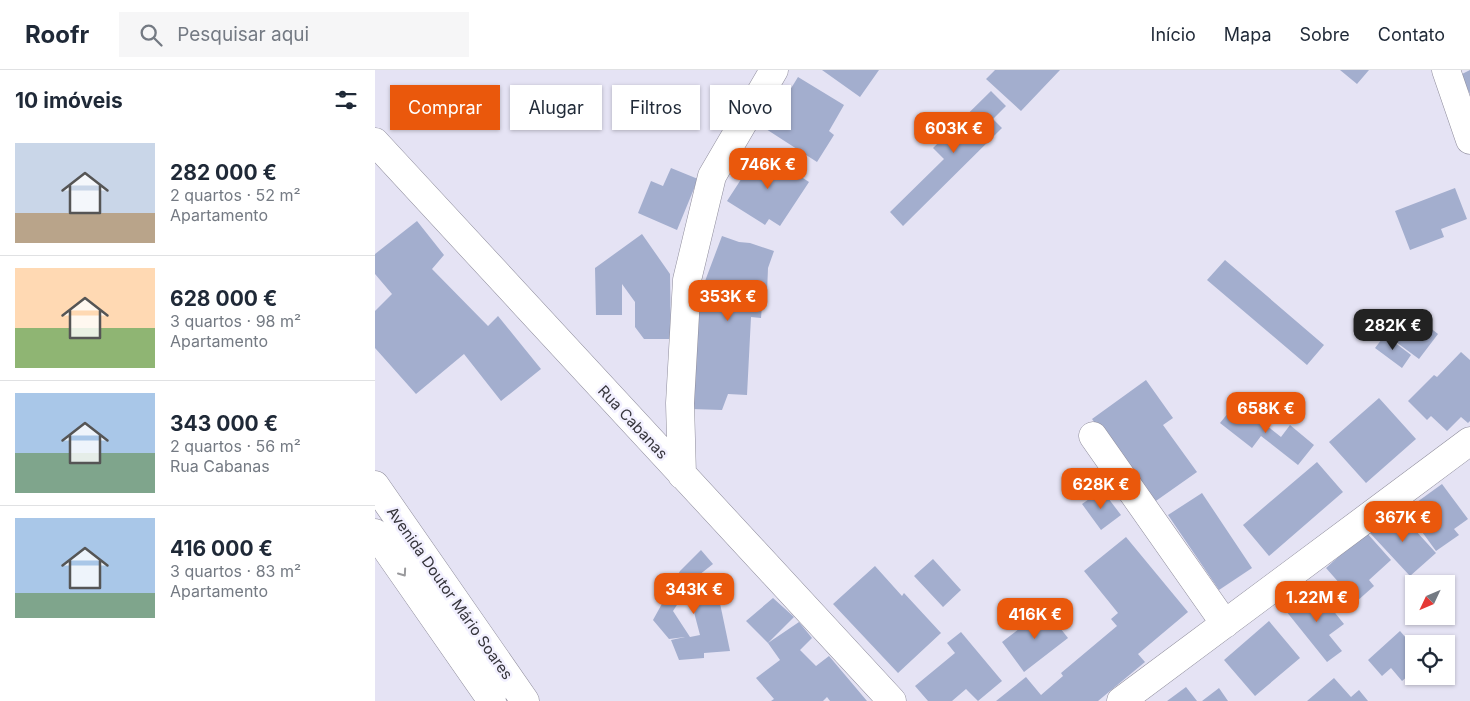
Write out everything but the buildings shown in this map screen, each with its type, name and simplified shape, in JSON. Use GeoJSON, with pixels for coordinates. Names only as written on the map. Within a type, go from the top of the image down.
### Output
{"type":"FeatureCollection","features":[{"type":"Feature","properties":{"kind":"street"},"geometry":{"type":"LineString","coordinates":[[681,475],[679,403],[687,280],[712,176],[774,70]]}},
{"type":"Feature","properties":{"kind":"street"},"geometry":{"type":"LineString","coordinates":[[1446,70],[1470,140]]}},
{"type":"Feature","properties":{"kind":"street","name":"Rua Cabanas"},"geometry":{"type":"LineString","coordinates":[[375,142],[892,701]]}},
{"type":"Feature","properties":{"kind":"street"},"geometry":{"type":"LineString","coordinates":[[1093,436],[1225,624]]}},
{"type":"Feature","properties":{"kind":"street"},"geometry":{"type":"LineString","coordinates":[[1121,701],[1470,441]]}},
{"type":"Feature","properties":{"kind":"street","name":"Avenida Doutor Mário Soares"},"geometry":{"type":"LineString","coordinates":[[375,485],[525,701]]}},
{"type":"Feature","properties":{"kind":"street","name":"Avenida Doutor Mário Soares"},"geometry":{"type":"LineString","coordinates":[[375,533],[492,701]]}}]}
